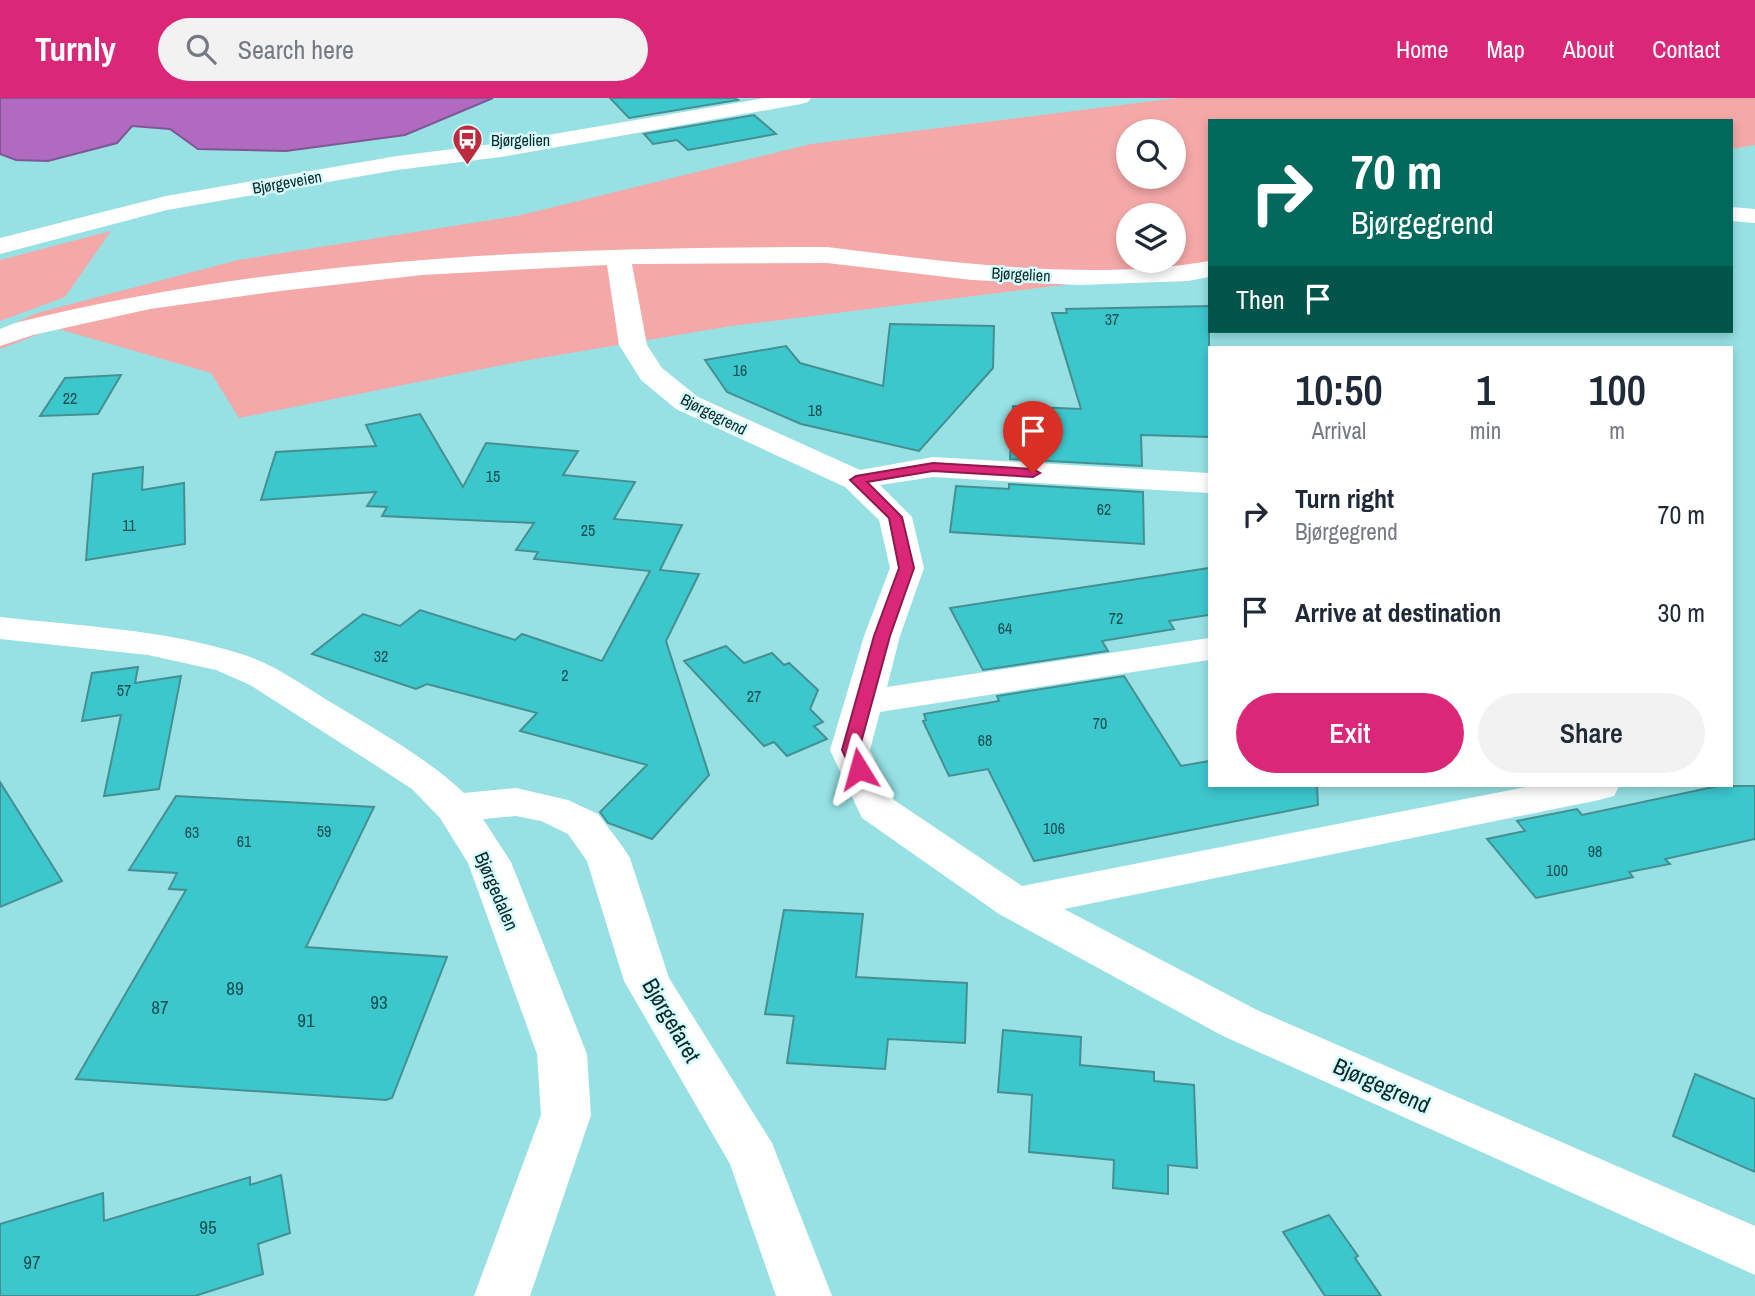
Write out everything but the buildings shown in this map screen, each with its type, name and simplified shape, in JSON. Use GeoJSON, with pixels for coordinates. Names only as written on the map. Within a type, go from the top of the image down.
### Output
{"type":"FeatureCollection","features":[{"type":"Feature","properties":{"kind":"street","name":"Bjørgeveien"},"geometry":{"type":"LineString","coordinates":[[0,246],[76,226],[426,168],[501,150],[801,98]]}},
{"type":"Feature","properties":{"kind":"street"},"geometry":{"type":"LineString","coordinates":[[1733,214],[1755,216]]}},
{"type":"Feature","properties":{"kind":"street","name":"Bjørgelien"},"geometry":{"type":"LineString","coordinates":[[0,338],[25,329],[150,301],[422,267],[618,257],[827,255],[972,272],[1080,277],[1188,273],[1208,269]]}},
{"type":"Feature","properties":{"kind":"street","name":"Bjørgegrend"},"geometry":{"type":"LineString","coordinates":[[618,257],[633,345],[651,374],[687,403],[856,480],[895,517],[907,568],[882,636],[866,702],[850,750],[877,808],[1016,903],[1240,1023],[1755,1251]]}},
{"type":"Feature","properties":{"kind":"street"},"geometry":{"type":"LineString","coordinates":[[856,480],[933,467],[1208,484]]}},
{"type":"Feature","properties":{"kind":"street","name":"Bjørgedalen"},"geometry":{"type":"LineString","coordinates":[[0,628],[148,643],[227,661],[263,677],[386,754],[426,780],[455,808],[489,862],[562,1054],[566,1115],[502,1296]]}},
{"type":"Feature","properties":{"kind":"street"},"geometry":{"type":"LineString","coordinates":[[866,702],[1208,649]]}},
{"type":"Feature","properties":{"kind":"street"},"geometry":{"type":"LineString","coordinates":[[1016,903],[1594,787]]}},
{"type":"Feature","properties":{"kind":"street","name":"Bjørgefaret"},"geometry":{"type":"LineString","coordinates":[[455,808],[516,802],[553,810],[583,824],[608,858],[647,981],[754,1158],[804,1296]]}},
{"type":"Feature","properties":{"kind":"shaded area"},"geometry":{"type":"Polygon","coordinates":[[[0,98],[493,98],[405,135],[286,151],[198,149],[170,129],[132,126],[117,143],[48,161],[16,160],[0,154],[0,98]]]}},
{"type":"Feature","properties":{"kind":"shaded area"},"geometry":{"type":"Polygon","coordinates":[[[1177,98],[1755,98],[1755,145],[1733,149],[1733,119],[1208,119],[1208,267],[1186,270],[1186,203],[1116,203],[1116,273],[1160,273],[731,326],[523,361],[239,418],[211,373],[55,328],[0,349],[0,330],[37,313],[238,260],[517,216],[811,144],[1177,98]]]}},
{"type":"Feature","properties":{"kind":"shaded area"},"geometry":{"type":"Polygon","coordinates":[[[111,231],[65,297],[0,321],[0,260],[111,231]]]}},
{"type":"Feature","properties":{"kind":"place","name":"Bjørgelien"},"geometry":{"type":"Point","coordinates":[468,167]}},
{"type":"Feature","properties":{"kind":"route"},"geometry":{"type":"LineString","coordinates":[[859,769],[850,750],[866,702],[882,636],[907,568],[895,517],[856,480],[933,467],[1033,473]]}}]}
